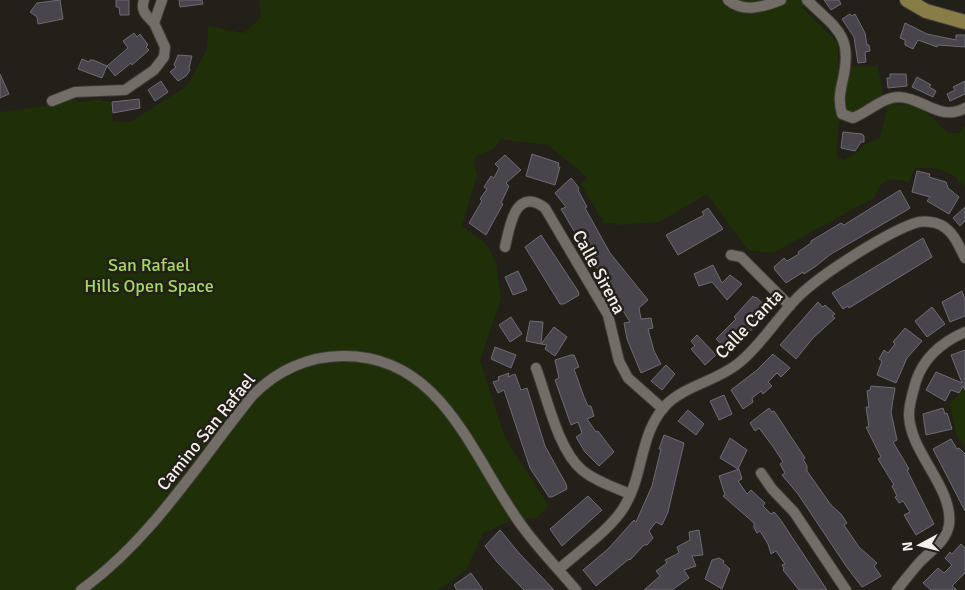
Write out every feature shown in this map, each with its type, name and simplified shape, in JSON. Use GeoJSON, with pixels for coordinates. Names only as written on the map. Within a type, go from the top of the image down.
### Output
{"type":"FeatureCollection","features":[{"type":"Feature","properties":{"kind":"main road"},"geometry":{"type":"LineString","coordinates":[[907,0],[926,11],[965,22]]}},
{"type":"Feature","properties":{"kind":"street"},"geometry":{"type":"LineString","coordinates":[[52,101],[75,92],[125,90],[154,70],[164,57],[165,47],[154,23],[143,11],[144,0]]}},
{"type":"Feature","properties":{"kind":"street"},"geometry":{"type":"LineString","coordinates":[[154,23],[162,0]]}},
{"type":"Feature","properties":{"kind":"street"},"geometry":{"type":"LineString","coordinates":[[728,0],[742,7],[758,8],[781,0]]}},
{"type":"Feature","properties":{"kind":"street"},"geometry":{"type":"LineString","coordinates":[[807,0],[838,30],[847,48],[838,102],[842,114],[853,118],[868,112],[888,98],[900,97],[918,101],[929,108],[945,114],[965,108]]}},
{"type":"Feature","properties":{"kind":"street","name":"Calle Sirena"},"geometry":{"type":"LineString","coordinates":[[505,248],[512,219],[520,206],[527,201],[535,201],[545,208],[608,315],[619,361],[628,378],[663,409]]}},
{"type":"Feature","properties":{"kind":"street","name":"Calle Canta"},"geometry":{"type":"LineString","coordinates":[[558,569],[606,527],[624,508],[630,494],[644,442],[663,409],[679,395],[720,376],[741,362],[790,306],[822,277],[895,232],[917,222],[941,225],[952,233],[965,258]]}},
{"type":"Feature","properties":{"kind":"street"},"geometry":{"type":"LineString","coordinates":[[731,255],[742,257],[790,306]]}},
{"type":"Feature","properties":{"kind":"street"},"geometry":{"type":"LineString","coordinates":[[897,590],[942,540],[948,528],[950,516],[946,502],[913,435],[909,416],[910,400],[919,372],[928,358],[944,342],[965,332]]}},
{"type":"Feature","properties":{"kind":"street","name":"Camino San Rafael"},"geometry":{"type":"LineString","coordinates":[[80,590],[104,573],[143,534],[252,396],[264,384],[293,366],[329,356],[355,356],[380,360],[404,370],[430,389],[451,415],[525,530],[576,590]]}},
{"type":"Feature","properties":{"kind":"street"},"geometry":{"type":"LineString","coordinates":[[536,368],[564,445],[572,461],[589,474],[630,494]]}},
{"type":"Feature","properties":{"kind":"street"},"geometry":{"type":"LineString","coordinates":[[761,473],[772,489],[794,512],[846,590]]}},
{"type":"Feature","properties":{"kind":"green space","name":"San Rafael Hills Open Space"},"geometry":{"type":"Polygon","coordinates":[[[259,0],[809,0],[802,7],[838,43],[838,67],[878,66],[883,94],[839,122],[836,154],[843,160],[856,153],[865,144],[880,138],[888,104],[918,105],[948,133],[960,133],[963,126],[965,127],[965,187],[961,182],[958,183],[959,181],[955,177],[944,171],[915,168],[909,182],[892,179],[884,182],[875,197],[773,253],[748,250],[707,194],[659,222],[615,225],[614,223],[604,223],[581,184],[587,177],[548,145],[501,139],[494,149],[475,157],[474,163],[477,175],[462,226],[487,245],[496,262],[501,299],[480,361],[505,438],[549,506],[536,518],[508,522],[483,533],[466,570],[438,590],[0,590],[0,112],[61,104],[76,98],[78,102],[101,99],[102,101],[111,101],[113,122],[130,122],[187,86],[207,49],[208,26],[244,33],[261,17],[259,0]]]}},
{"type":"Feature","properties":{"kind":"green space"},"geometry":{"type":"Polygon","coordinates":[[[965,388],[965,448],[956,434],[950,404],[965,388]]]}},
{"type":"Feature","properties":{"kind":"building"},"geometry":{"type":"Polygon","coordinates":[[[60,0],[63,19],[38,24],[37,17],[30,12],[37,3],[60,0]]]}},
{"type":"Feature","properties":{"kind":"building"},"geometry":{"type":"Polygon","coordinates":[[[116,0],[129,0],[129,15],[120,15],[119,7],[116,7],[116,0]]]}},
{"type":"Feature","properties":{"kind":"building"},"geometry":{"type":"Polygon","coordinates":[[[179,0],[202,0],[203,4],[180,7],[179,0]]]}},
{"type":"Feature","properties":{"kind":"building"},"geometry":{"type":"Polygon","coordinates":[[[824,0],[839,0],[841,4],[831,10],[824,0]]]}},
{"type":"Feature","properties":{"kind":"building"},"geometry":{"type":"Polygon","coordinates":[[[850,14],[852,16],[855,14],[865,33],[867,45],[869,45],[870,51],[865,52],[866,62],[858,63],[854,37],[842,19],[850,14]]]}},
{"type":"Feature","properties":{"kind":"building"},"geometry":{"type":"Polygon","coordinates":[[[905,23],[927,34],[956,40],[956,35],[965,35],[965,47],[938,45],[937,47],[918,40],[913,49],[905,45],[905,40],[900,38],[905,23]]]}},
{"type":"Feature","properties":{"kind":"building"},"geometry":{"type":"Polygon","coordinates":[[[134,33],[137,37],[140,34],[148,45],[146,47],[149,50],[132,65],[131,63],[115,76],[107,66],[128,48],[123,41],[134,33]]]}},
{"type":"Feature","properties":{"kind":"building"},"geometry":{"type":"Polygon","coordinates":[[[178,55],[192,56],[190,70],[186,76],[178,81],[170,72],[176,67],[174,65],[178,55]]]}},
{"type":"Feature","properties":{"kind":"building"},"geometry":{"type":"Polygon","coordinates":[[[82,59],[89,62],[93,60],[107,66],[102,78],[78,69],[82,59]]]}},
{"type":"Feature","properties":{"kind":"building"},"geometry":{"type":"Polygon","coordinates":[[[0,74],[9,94],[0,98],[0,74]]]}},
{"type":"Feature","properties":{"kind":"building"},"geometry":{"type":"Polygon","coordinates":[[[890,74],[906,74],[907,86],[888,88],[887,78],[890,78],[890,74]]]}},
{"type":"Feature","properties":{"kind":"building"},"geometry":{"type":"Polygon","coordinates":[[[917,77],[931,85],[929,87],[936,91],[933,97],[912,87],[917,77]]]}},
{"type":"Feature","properties":{"kind":"building"},"geometry":{"type":"Polygon","coordinates":[[[161,81],[168,92],[155,101],[148,90],[161,81]]]}},
{"type":"Feature","properties":{"kind":"building"},"geometry":{"type":"Polygon","coordinates":[[[965,81],[965,94],[950,101],[947,94],[955,90],[953,87],[965,81]]]}},
{"type":"Feature","properties":{"kind":"building"},"geometry":{"type":"Polygon","coordinates":[[[139,99],[140,108],[113,113],[112,102],[139,99]]]}},
{"type":"Feature","properties":{"kind":"building"},"geometry":{"type":"Polygon","coordinates":[[[843,132],[862,134],[864,142],[861,142],[855,151],[841,148],[843,132]]]}},
{"type":"Feature","properties":{"kind":"building"},"geometry":{"type":"Polygon","coordinates":[[[532,154],[559,163],[558,167],[560,167],[555,185],[526,176],[532,154]]]}},
{"type":"Feature","properties":{"kind":"building"},"geometry":{"type":"Polygon","coordinates":[[[505,155],[521,170],[506,183],[509,186],[501,203],[503,204],[486,235],[469,223],[482,201],[480,199],[487,189],[484,187],[491,176],[494,178],[499,168],[495,164],[505,155]]]}},
{"type":"Feature","properties":{"kind":"building"},"geometry":{"type":"Polygon","coordinates":[[[917,171],[930,174],[929,177],[946,182],[948,188],[959,197],[949,214],[927,201],[930,197],[912,192],[917,171]]]}},
{"type":"Feature","properties":{"kind":"building"},"geometry":{"type":"Polygon","coordinates":[[[571,178],[579,188],[578,190],[587,207],[585,208],[610,253],[648,300],[639,308],[641,319],[651,318],[653,328],[648,329],[654,351],[661,364],[641,373],[627,339],[624,323],[630,322],[561,209],[566,207],[555,193],[571,178]]]}},
{"type":"Feature","properties":{"kind":"building"},"geometry":{"type":"Polygon","coordinates":[[[900,190],[910,208],[907,210],[831,254],[804,274],[803,272],[786,283],[775,270],[774,267],[784,258],[787,261],[799,254],[798,252],[811,243],[811,241],[841,223],[844,225],[900,190]]]}},
{"type":"Feature","properties":{"kind":"building"},"geometry":{"type":"Polygon","coordinates":[[[965,207],[965,221],[960,226],[953,218],[965,207]]]}},
{"type":"Feature","properties":{"kind":"building"},"geometry":{"type":"Polygon","coordinates":[[[708,208],[723,229],[678,255],[666,235],[704,215],[702,212],[708,208]]]}},
{"type":"Feature","properties":{"kind":"building"},"geometry":{"type":"Polygon","coordinates":[[[541,235],[578,291],[579,295],[564,304],[560,304],[525,247],[541,235]]]}},
{"type":"Feature","properties":{"kind":"building"},"geometry":{"type":"Polygon","coordinates":[[[923,238],[932,257],[849,308],[848,306],[843,309],[832,293],[923,238]]]}},
{"type":"Feature","properties":{"kind":"building"},"geometry":{"type":"Polygon","coordinates":[[[713,265],[722,283],[730,275],[742,284],[727,300],[712,282],[699,286],[694,274],[713,265]]]}},
{"type":"Feature","properties":{"kind":"building"},"geometry":{"type":"Polygon","coordinates":[[[518,271],[527,290],[513,295],[505,277],[518,271]]]}},
{"type":"Feature","properties":{"kind":"building"},"geometry":{"type":"Polygon","coordinates":[[[962,291],[965,300],[965,316],[950,322],[942,302],[962,291]]]}},
{"type":"Feature","properties":{"kind":"building"},"geometry":{"type":"Polygon","coordinates":[[[753,296],[769,309],[765,316],[730,352],[716,339],[736,319],[734,317],[753,296]]]}},
{"type":"Feature","properties":{"kind":"building"},"geometry":{"type":"Polygon","coordinates":[[[818,302],[823,307],[825,305],[835,314],[832,316],[835,318],[813,338],[796,359],[780,345],[818,302]]]}},
{"type":"Feature","properties":{"kind":"building"},"geometry":{"type":"Polygon","coordinates":[[[932,307],[945,324],[927,337],[915,321],[932,307]]]}},
{"type":"Feature","properties":{"kind":"building"},"geometry":{"type":"Polygon","coordinates":[[[511,317],[522,334],[510,342],[499,325],[511,317]]]}},
{"type":"Feature","properties":{"kind":"building"},"geometry":{"type":"Polygon","coordinates":[[[530,321],[543,322],[541,344],[526,341],[530,321]]]}},
{"type":"Feature","properties":{"kind":"building"},"geometry":{"type":"Polygon","coordinates":[[[554,327],[567,337],[555,356],[545,349],[547,345],[541,344],[554,327]]]}},
{"type":"Feature","properties":{"kind":"building"},"geometry":{"type":"Polygon","coordinates":[[[905,328],[922,341],[907,358],[896,383],[877,375],[882,361],[879,359],[884,350],[888,353],[895,344],[893,342],[905,328]]]}},
{"type":"Feature","properties":{"kind":"building"},"geometry":{"type":"Polygon","coordinates":[[[697,335],[716,355],[705,365],[691,349],[695,346],[691,341],[697,335]]]}},
{"type":"Feature","properties":{"kind":"building"},"geometry":{"type":"Polygon","coordinates":[[[495,347],[516,355],[511,368],[491,359],[495,347]]]}},
{"type":"Feature","properties":{"kind":"building"},"geometry":{"type":"Polygon","coordinates":[[[965,350],[965,390],[963,386],[959,393],[951,390],[945,401],[926,390],[936,372],[962,383],[951,355],[965,350]]]}},
{"type":"Feature","properties":{"kind":"building"},"geometry":{"type":"Polygon","coordinates":[[[773,354],[790,368],[781,377],[777,373],[768,382],[772,386],[763,394],[761,391],[752,398],[753,402],[743,409],[731,390],[757,370],[773,354]]]}},
{"type":"Feature","properties":{"kind":"building"},"geometry":{"type":"Polygon","coordinates":[[[574,355],[579,367],[574,369],[584,397],[588,406],[591,406],[594,416],[587,419],[614,452],[599,466],[585,452],[576,437],[582,433],[578,422],[571,425],[555,380],[559,378],[555,360],[574,355]]]}},
{"type":"Feature","properties":{"kind":"building"},"geometry":{"type":"Polygon","coordinates":[[[666,365],[675,374],[662,390],[651,381],[666,365]]]}},
{"type":"Feature","properties":{"kind":"building"},"geometry":{"type":"Polygon","coordinates":[[[509,373],[508,377],[515,374],[521,390],[527,388],[545,446],[566,484],[567,489],[552,497],[549,497],[530,468],[504,390],[498,393],[493,382],[499,380],[498,377],[509,373]]]}},
{"type":"Feature","properties":{"kind":"building"},"geometry":{"type":"Polygon","coordinates":[[[871,386],[895,388],[891,412],[897,440],[893,442],[909,469],[907,470],[934,524],[916,535],[904,515],[910,512],[903,501],[899,503],[895,497],[897,496],[892,486],[894,485],[878,459],[881,457],[866,427],[869,427],[866,407],[869,407],[867,391],[870,390],[871,386]]]}},
{"type":"Feature","properties":{"kind":"building"},"geometry":{"type":"Polygon","coordinates":[[[724,395],[732,414],[719,420],[710,401],[724,395]]]}},
{"type":"Feature","properties":{"kind":"building"},"geometry":{"type":"Polygon","coordinates":[[[769,408],[772,412],[774,411],[805,458],[803,459],[807,466],[807,471],[831,505],[841,514],[847,523],[844,525],[859,547],[877,563],[874,566],[881,576],[862,587],[798,494],[782,475],[785,473],[780,464],[783,462],[759,428],[755,431],[750,423],[769,408]]]}},
{"type":"Feature","properties":{"kind":"building"},"geometry":{"type":"Polygon","coordinates":[[[943,408],[945,414],[947,413],[952,429],[926,435],[923,414],[943,408]]]}},
{"type":"Feature","properties":{"kind":"building"},"geometry":{"type":"Polygon","coordinates":[[[688,410],[704,424],[696,435],[678,421],[688,410]]]}},
{"type":"Feature","properties":{"kind":"building"},"geometry":{"type":"Polygon","coordinates":[[[664,435],[684,443],[668,512],[662,525],[656,522],[649,531],[653,538],[647,545],[644,545],[630,560],[596,586],[583,570],[608,549],[634,520],[636,522],[652,486],[661,449],[659,449],[664,435]]]}},
{"type":"Feature","properties":{"kind":"building"},"geometry":{"type":"Polygon","coordinates":[[[730,438],[747,450],[738,469],[720,458],[730,438]]]}},
{"type":"Feature","properties":{"kind":"building"},"geometry":{"type":"Polygon","coordinates":[[[951,439],[957,449],[959,448],[965,454],[965,511],[933,449],[951,439]]]}},
{"type":"Feature","properties":{"kind":"building"},"geometry":{"type":"Polygon","coordinates":[[[739,469],[742,479],[738,481],[747,494],[751,490],[765,503],[763,506],[771,514],[774,512],[780,519],[827,590],[799,590],[783,570],[782,565],[785,564],[776,551],[771,554],[768,544],[760,531],[757,533],[754,528],[754,523],[723,496],[725,495],[719,476],[739,469]]]}},
{"type":"Feature","properties":{"kind":"building"},"geometry":{"type":"Polygon","coordinates":[[[588,496],[602,510],[562,546],[550,529],[588,496]]]}},
{"type":"Feature","properties":{"kind":"building"},"geometry":{"type":"Polygon","coordinates":[[[500,530],[554,590],[524,590],[497,562],[485,546],[500,530]]]}},
{"type":"Feature","properties":{"kind":"building"},"geometry":{"type":"Polygon","coordinates":[[[699,530],[703,555],[692,556],[696,566],[684,570],[689,578],[672,590],[644,590],[660,576],[656,571],[667,563],[665,560],[679,553],[677,547],[690,540],[689,532],[699,530]]]}},
{"type":"Feature","properties":{"kind":"building"},"geometry":{"type":"Polygon","coordinates":[[[961,544],[965,548],[965,573],[952,586],[957,590],[931,590],[923,583],[938,568],[944,573],[952,565],[945,558],[950,552],[952,554],[961,544]]]}},
{"type":"Feature","properties":{"kind":"building"},"geometry":{"type":"Polygon","coordinates":[[[719,558],[730,569],[722,589],[705,579],[712,560],[719,558]]]}},
{"type":"Feature","properties":{"kind":"building"},"geometry":{"type":"Polygon","coordinates":[[[471,573],[483,590],[457,590],[454,585],[471,573]]]}}]}
